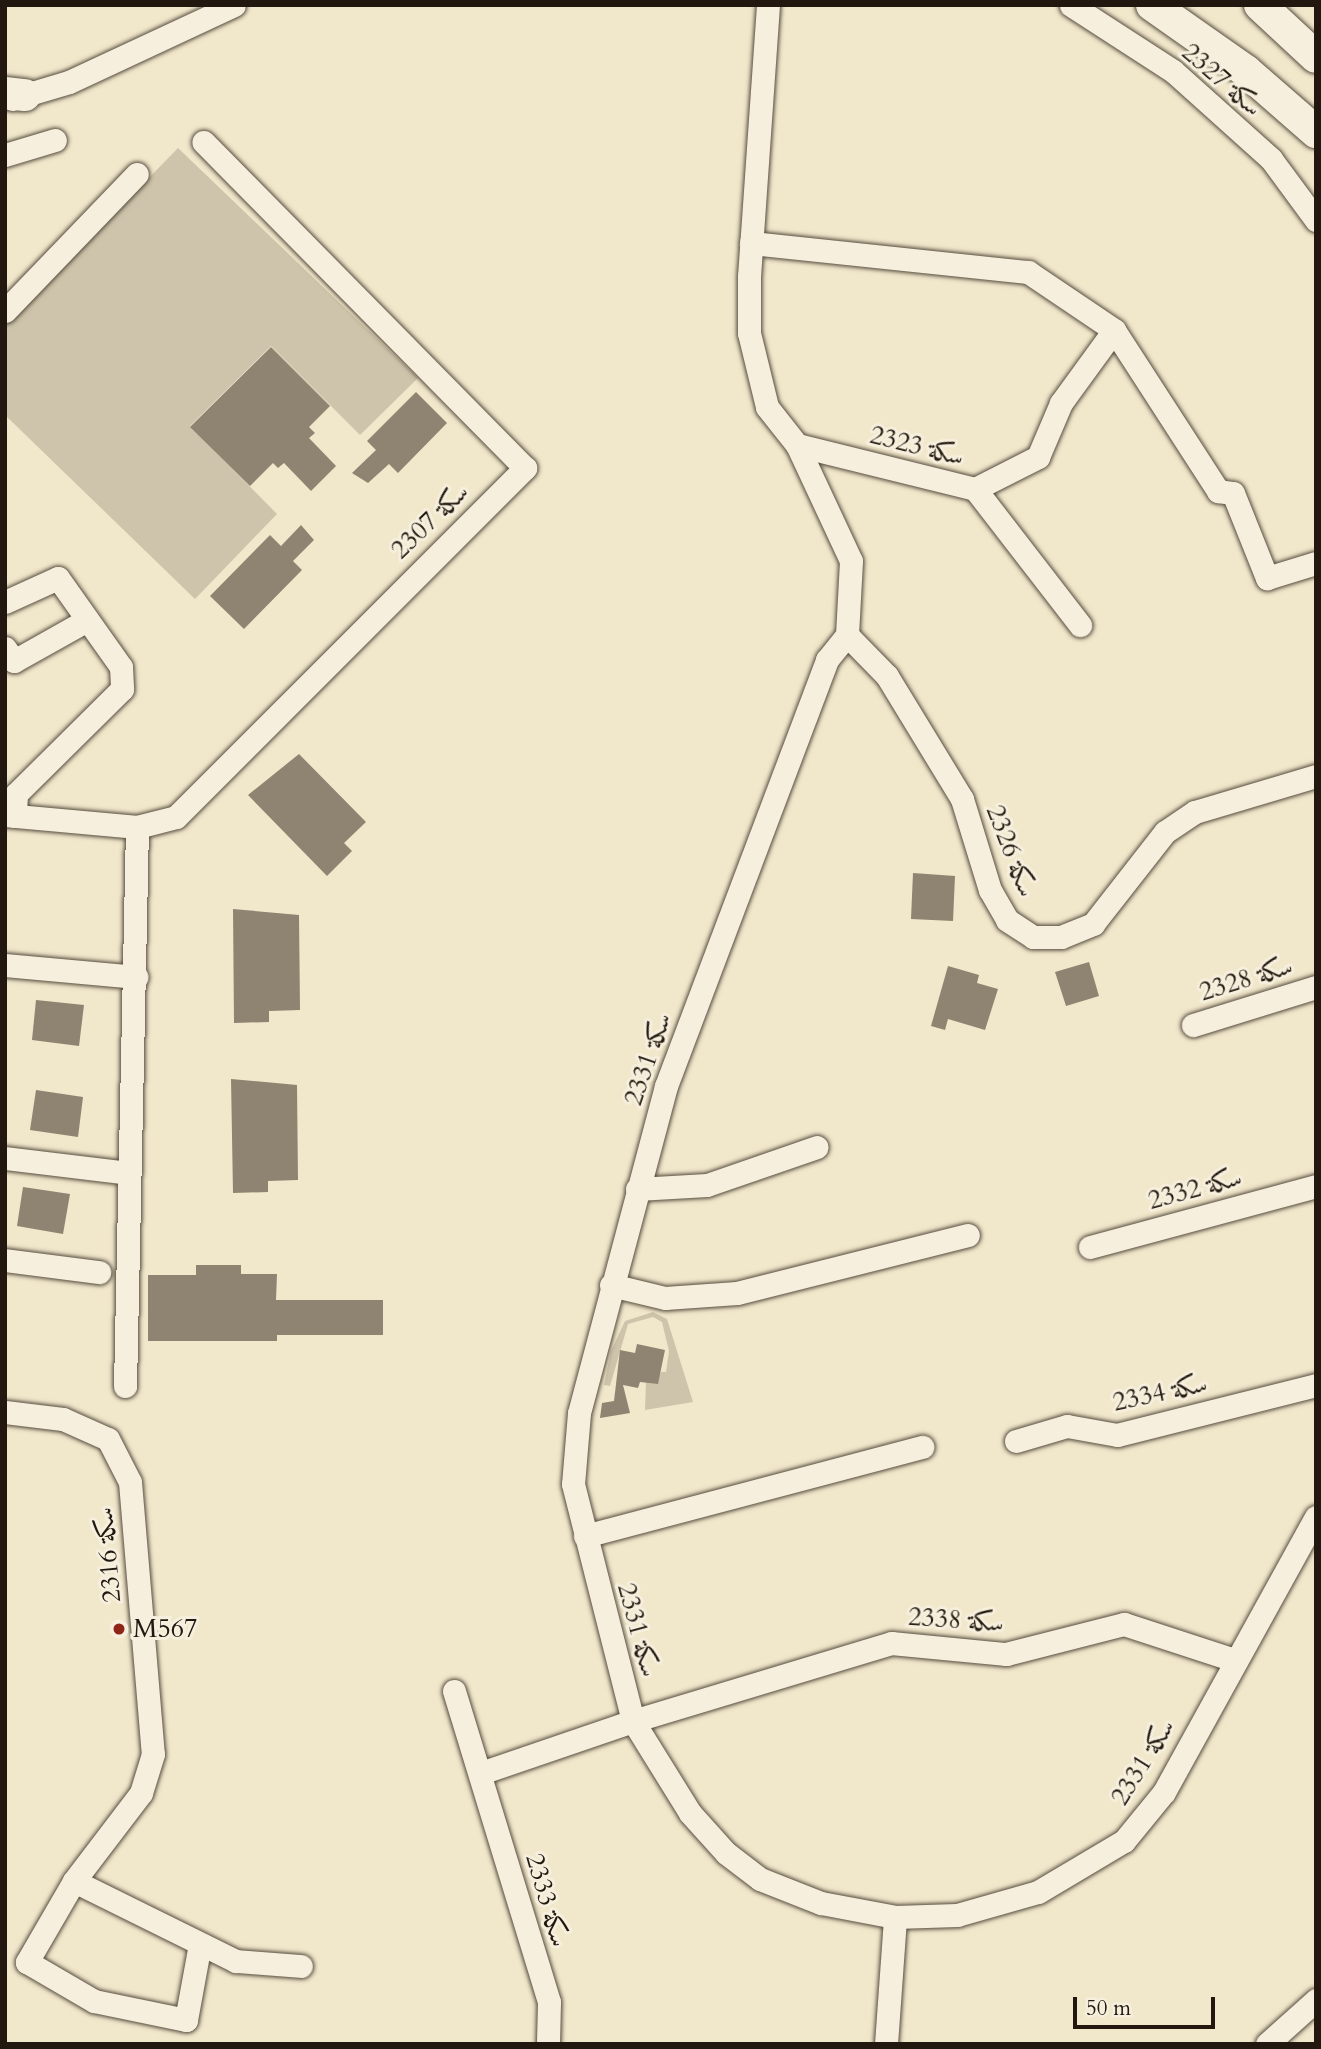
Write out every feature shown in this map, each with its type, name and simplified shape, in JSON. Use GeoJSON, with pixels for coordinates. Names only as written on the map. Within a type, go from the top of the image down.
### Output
{"type":"FeatureCollection","features":[{"type":"Feature","properties":{"kind":"main road"},"geometry":{"type":"LineString","coordinates":[[1152,5],[1246,71],[1316,132]]}},
{"type":"Feature","properties":{"kind":"main road"},"geometry":{"type":"LineString","coordinates":[[1179,5],[1275,71],[1316,107]]}},
{"type":"Feature","properties":{"kind":"main road"},"geometry":{"type":"LineString","coordinates":[[1260,5],[1316,57]]}},
{"type":"Feature","properties":{"kind":"street"},"geometry":{"type":"LineString","coordinates":[[12,96],[69,82],[234,5]]}},
{"type":"Feature","properties":{"kind":"street"},"geometry":{"type":"LineString","coordinates":[[768,5],[751,243],[749,333],[754,364],[767,407],[797,445],[851,561],[847,635]]}},
{"type":"Feature","properties":{"kind":"street","name":"سكة 2327"},"geometry":{"type":"LineString","coordinates":[[1071,5],[1173,71],[1271,159],[1316,220]]}},
{"type":"Feature","properties":{"kind":"street"},"geometry":{"type":"LineString","coordinates":[[5,155],[55,140]]}},
{"type":"Feature","properties":{"kind":"street","name":"سكة 2307"},"geometry":{"type":"LineString","coordinates":[[10,816],[138,827],[176,817],[525,468],[204,142]]}},
{"type":"Feature","properties":{"kind":"street"},"geometry":{"type":"LineString","coordinates":[[5,311],[137,174]]}},
{"type":"Feature","properties":{"kind":"street"},"geometry":{"type":"LineString","coordinates":[[751,243],[1028,272],[1114,330],[1218,491],[1233,493],[1267,578],[1316,563]]}},
{"type":"Feature","properties":{"kind":"street","name":"سكة 2323"},"geometry":{"type":"LineString","coordinates":[[797,445],[975,489],[1038,457],[1060,403],[1114,330]]}},
{"type":"Feature","properties":{"kind":"street"},"geometry":{"type":"LineString","coordinates":[[975,489],[1080,625]]}},
{"type":"Feature","properties":{"kind":"street"},"geometry":{"type":"LineString","coordinates":[[5,602],[58,578],[121,667],[122,689],[16,794],[10,816]]}},
{"type":"Feature","properties":{"kind":"street"},"geometry":{"type":"LineString","coordinates":[[5,648],[14,661],[87,620]]}},
{"type":"Feature","properties":{"kind":"street","name":"سكة 2326"},"geometry":{"type":"LineString","coordinates":[[847,635],[887,676],[962,799],[990,890],[1007,920],[1033,937],[1061,937],[1093,924],[1165,832],[1195,812],[1316,776]]}},
{"type":"Feature","properties":{"kind":"street","name":"سكة 2331"},"geometry":{"type":"LineString","coordinates":[[847,635],[825,666],[666,1086],[611,1284],[579,1413],[573,1484],[633,1721],[690,1813],[726,1853],[760,1879],[821,1903],[895,1917],[957,1915],[1038,1892],[1124,1841],[1164,1792],[1234,1660],[1316,1517]]}},
{"type":"Feature","properties":{"kind":"street"},"geometry":{"type":"LineString","coordinates":[[125,1386],[138,827]]}},
{"type":"Feature","properties":{"kind":"street"},"geometry":{"type":"LineString","coordinates":[[5,965],[136,977]]}},
{"type":"Feature","properties":{"kind":"street","name":"سكة 2328"},"geometry":{"type":"LineString","coordinates":[[1192,1025],[1316,986]]}},
{"type":"Feature","properties":{"kind":"street"},"geometry":{"type":"LineString","coordinates":[[637,1189],[707,1185],[817,1147]]}},
{"type":"Feature","properties":{"kind":"street"},"geometry":{"type":"LineString","coordinates":[[5,1158],[130,1173]]}},
{"type":"Feature","properties":{"kind":"street","name":"سكة 2332"},"geometry":{"type":"LineString","coordinates":[[1090,1247],[1316,1186]]}},
{"type":"Feature","properties":{"kind":"street"},"geometry":{"type":"LineString","coordinates":[[611,1284],[665,1298],[737,1293],[968,1234]]}},
{"type":"Feature","properties":{"kind":"street"},"geometry":{"type":"LineString","coordinates":[[5,1260],[99,1272]]}},
{"type":"Feature","properties":{"kind":"street","name":"سكة 2334"},"geometry":{"type":"LineString","coordinates":[[1016,1441],[1067,1426],[1117,1435],[1316,1385]]}},
{"type":"Feature","properties":{"kind":"street","name":"2316 سكة"},"geometry":{"type":"LineString","coordinates":[[5,1412],[63,1419],[108,1439],[130,1482],[153,1754],[141,1793],[74,1881],[27,1962],[94,2001],[186,2020],[200,1944]]}},
{"type":"Feature","properties":{"kind":"street"},"geometry":{"type":"LineString","coordinates":[[585,1536],[922,1447]]}},
{"type":"Feature","properties":{"kind":"street","name":"سكة 2338"},"geometry":{"type":"LineString","coordinates":[[633,1721],[891,1643],[1006,1654],[1124,1624],[1234,1660]]}},
{"type":"Feature","properties":{"kind":"street","name":"سكة 2333"},"geometry":{"type":"LineString","coordinates":[[454,1691],[549,2002],[548,2044]]}},
{"type":"Feature","properties":{"kind":"street"},"geometry":{"type":"LineString","coordinates":[[481,1773],[633,1721]]}},
{"type":"Feature","properties":{"kind":"street"},"geometry":{"type":"LineString","coordinates":[[74,1881],[236,1961],[300,1966]]}},
{"type":"Feature","properties":{"kind":"street"},"geometry":{"type":"LineString","coordinates":[[886,2044],[895,1917]]}},
{"type":"Feature","properties":{"kind":"street"},"geometry":{"type":"LineString","coordinates":[[1267,2044],[1316,2000]]}},
{"type":"Feature","properties":{"kind":"shaded area"},"geometry":{"type":"Polygon","coordinates":[[[178,148],[418,378],[360,435],[271,346],[190,426],[277,514],[195,599],[5,415],[5,326],[178,148]]]}},
{"type":"Feature","properties":{"kind":"shaded area"},"geometry":{"type":"Polygon","coordinates":[[[653,1312],[667,1319],[693,1402],[645,1410],[646,1381],[656,1383],[661,1372],[666,1372],[669,1351],[662,1322],[653,1317],[628,1324],[610,1386],[604,1385],[611,1351],[625,1321],[653,1312]]]}},
{"type":"Feature","properties":{"kind":"building"},"geometry":{"type":"Polygon","coordinates":[[[271,347],[330,406],[309,427],[315,433],[309,438],[336,466],[311,491],[284,463],[278,468],[273,463],[250,486],[190,427],[271,347]]]}},
{"type":"Feature","properties":{"kind":"building"},"geometry":{"type":"Polygon","coordinates":[[[416,392],[447,423],[398,473],[389,464],[368,483],[352,473],[376,450],[367,441],[416,392]]]}},
{"type":"Feature","properties":{"kind":"building"},"geometry":{"type":"Polygon","coordinates":[[[301,525],[314,540],[293,561],[302,570],[244,629],[210,596],[270,535],[281,546],[301,525]]]}},
{"type":"Feature","properties":{"kind":"building"},"geometry":{"type":"Polygon","coordinates":[[[299,754],[366,822],[344,843],[352,851],[327,876],[248,795],[299,754]]]}},
{"type":"Feature","properties":{"kind":"building"},"geometry":{"type":"Polygon","coordinates":[[[913,873],[955,876],[953,921],[911,919],[913,873]]]}},
{"type":"Feature","properties":{"kind":"building"},"geometry":{"type":"Polygon","coordinates":[[[233,909],[299,915],[300,1010],[269,1011],[269,1022],[234,1023],[233,909]]]}},
{"type":"Feature","properties":{"kind":"building"},"geometry":{"type":"Polygon","coordinates":[[[1089,962],[1099,996],[1066,1006],[1055,972],[1089,962]]]}},
{"type":"Feature","properties":{"kind":"building"},"geometry":{"type":"Polygon","coordinates":[[[948,966],[979,975],[977,983],[998,989],[985,1030],[948,1019],[945,1030],[931,1026],[948,966]]]}},
{"type":"Feature","properties":{"kind":"building"},"geometry":{"type":"Polygon","coordinates":[[[36,1000],[84,1005],[79,1046],[32,1040],[36,1000]]]}},
{"type":"Feature","properties":{"kind":"building"},"geometry":{"type":"Polygon","coordinates":[[[231,1079],[297,1085],[298,1180],[268,1181],[268,1192],[233,1193],[231,1079]]]}},
{"type":"Feature","properties":{"kind":"building"},"geometry":{"type":"Polygon","coordinates":[[[36,1090],[83,1097],[78,1137],[30,1130],[36,1090]]]}},
{"type":"Feature","properties":{"kind":"building"},"geometry":{"type":"Polygon","coordinates":[[[23,1187],[70,1194],[63,1234],[17,1226],[23,1187]]]}},
{"type":"Feature","properties":{"kind":"building"},"geometry":{"type":"Polygon","coordinates":[[[196,1265],[241,1265],[241,1274],[277,1274],[276,1300],[383,1300],[383,1335],[277,1335],[277,1341],[148,1341],[148,1275],[196,1275],[196,1265]]]}},
{"type":"Feature","properties":{"kind":"building"},"geometry":{"type":"Polygon","coordinates":[[[637,1344],[665,1350],[658,1384],[640,1382],[638,1388],[623,1385],[630,1413],[600,1418],[602,1403],[614,1401],[620,1350],[635,1353],[637,1344]]]}},
{"type":"Feature","properties":{"kind":"place","name":"M567"},"geometry":{"type":"Point","coordinates":[119,1629]}}]}
